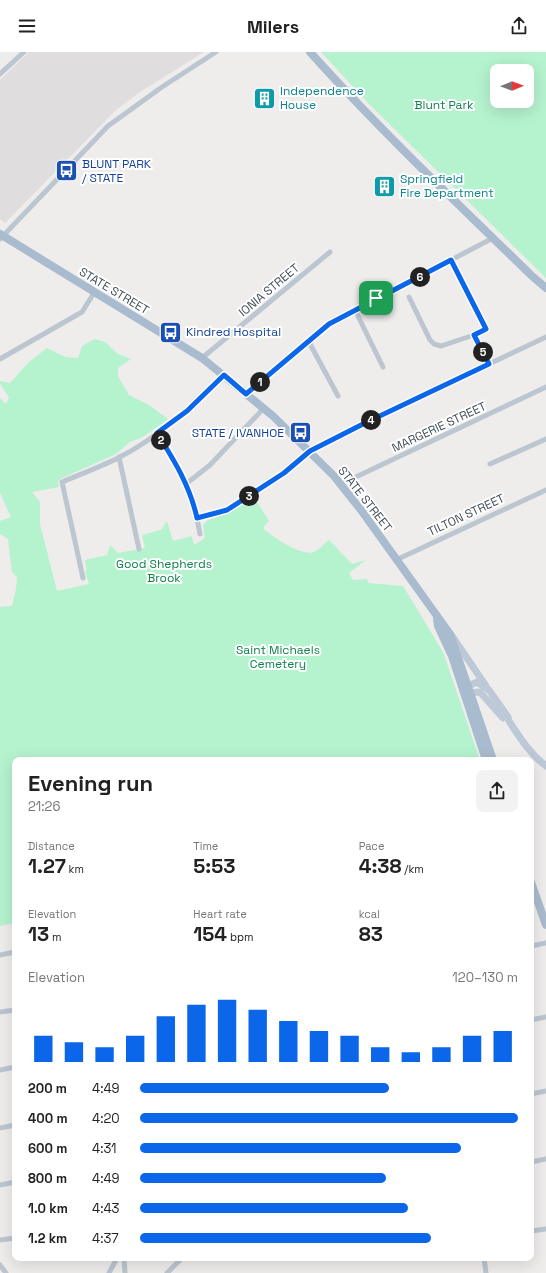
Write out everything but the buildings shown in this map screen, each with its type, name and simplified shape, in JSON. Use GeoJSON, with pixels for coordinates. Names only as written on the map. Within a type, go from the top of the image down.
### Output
{"type":"FeatureCollection","features":[{"type":"Feature","properties":{"kind":"main road"},"geometry":{"type":"LineString","coordinates":[[310,52],[347,94],[546,288]]}},
{"type":"Feature","properties":{"kind":"main road","name":"STATE STREET"},"geometry":{"type":"LineString","coordinates":[[1,236],[202,358],[264,408],[310,451],[341,484],[437,619],[450,634],[466,690]]}},
{"type":"Feature","properties":{"kind":"main road","name":"STATE STREET"},"geometry":{"type":"LineString","coordinates":[[437,619],[438,626],[466,690]]}},
{"type":"Feature","properties":{"kind":"main road"},"geometry":{"type":"LineString","coordinates":[[450,634],[532,753],[546,766]]}},
{"type":"Feature","properties":{"kind":"main road"},"geometry":{"type":"LineString","coordinates":[[466,690],[477,682],[489,690]]}},
{"type":"Feature","properties":{"kind":"main road"},"geometry":{"type":"LineString","coordinates":[[466,690],[480,692],[505,720],[509,721]]}},
{"type":"Feature","properties":{"kind":"main road"},"geometry":{"type":"LineString","coordinates":[[466,690],[485,757]]}},
{"type":"Feature","properties":{"kind":"main road"},"geometry":{"type":"LineString","coordinates":[[466,690],[492,757]]}},
{"type":"Feature","properties":{"kind":"main road"},"geometry":{"type":"LineString","coordinates":[[534,890],[545,921]]}},
{"type":"Feature","properties":{"kind":"street"},"geometry":{"type":"LineString","coordinates":[[0,74],[24,52]]}},
{"type":"Feature","properties":{"kind":"street"},"geometry":{"type":"LineString","coordinates":[[1,236],[108,126],[162,87],[216,52]]}},
{"type":"Feature","properties":{"kind":"street"},"geometry":{"type":"LineString","coordinates":[[246,394],[329,324],[493,238]]}},
{"type":"Feature","properties":{"kind":"street","name":"IONIA STREET"},"geometry":{"type":"LineString","coordinates":[[202,358],[330,252]]}},
{"type":"Feature","properties":{"kind":"street"},"geometry":{"type":"LineString","coordinates":[[409,297],[430,340],[441,346],[474,335],[486,329],[451,260]]}},
{"type":"Feature","properties":{"kind":"street"},"geometry":{"type":"LineString","coordinates":[[0,359],[82,312],[94,293]]}},
{"type":"Feature","properties":{"kind":"street"},"geometry":{"type":"LineString","coordinates":[[355,310],[383,367]]}},
{"type":"Feature","properties":{"kind":"street"},"geometry":{"type":"LineString","coordinates":[[474,335],[489,364]]}},
{"type":"Feature","properties":{"kind":"street"},"geometry":{"type":"LineString","coordinates":[[197,518],[227,510],[284,473],[310,451],[365,423],[546,337]]}},
{"type":"Feature","properties":{"kind":"street"},"geometry":{"type":"LineString","coordinates":[[309,342],[338,396]]}},
{"type":"Feature","properties":{"kind":"street"},"geometry":{"type":"LineString","coordinates":[[83,578],[62,482],[119,458],[157,433],[187,411],[224,375]]}},
{"type":"Feature","properties":{"kind":"street","name":"MARGERIE STREET"},"geometry":{"type":"LineString","coordinates":[[341,484],[546,387]]}},
{"type":"Feature","properties":{"kind":"street"},"geometry":{"type":"LineString","coordinates":[[186,484],[210,465],[264,408]]}},
{"type":"Feature","properties":{"kind":"street"},"geometry":{"type":"LineString","coordinates":[[157,433],[193,499],[200,534]]}},
{"type":"Feature","properties":{"kind":"street"},"geometry":{"type":"LineString","coordinates":[[490,464],[546,439]]}},
{"type":"Feature","properties":{"kind":"street"},"geometry":{"type":"LineString","coordinates":[[119,458],[139,549]]}},
{"type":"Feature","properties":{"kind":"street","name":"TILTON STREET"},"geometry":{"type":"LineString","coordinates":[[396,560],[546,490]]}},
{"type":"Feature","properties":{"kind":"street"},"geometry":{"type":"LineString","coordinates":[[534,945],[546,943]]}},
{"type":"Feature","properties":{"kind":"street"},"geometry":{"type":"LineString","coordinates":[[0,955],[12,953]]}},
{"type":"Feature","properties":{"kind":"street"},"geometry":{"type":"LineString","coordinates":[[0,1012],[12,1010]]}},
{"type":"Feature","properties":{"kind":"street"},"geometry":{"type":"LineString","coordinates":[[534,1020],[546,1018]]}},
{"type":"Feature","properties":{"kind":"street"},"geometry":{"type":"LineString","coordinates":[[0,1070],[12,1068]]}},
{"type":"Feature","properties":{"kind":"street"},"geometry":{"type":"LineString","coordinates":[[534,1093],[546,1091]]}},
{"type":"Feature","properties":{"kind":"street"},"geometry":{"type":"LineString","coordinates":[[0,1128],[12,1126]]}},
{"type":"Feature","properties":{"kind":"street"},"geometry":{"type":"LineString","coordinates":[[534,1161],[546,1159]]}},
{"type":"Feature","properties":{"kind":"street"},"geometry":{"type":"LineString","coordinates":[[0,1185],[12,1183]]}},
{"type":"Feature","properties":{"kind":"street"},"geometry":{"type":"LineString","coordinates":[[534,1231],[546,1229]]}},
{"type":"Feature","properties":{"kind":"street"},"geometry":{"type":"LineString","coordinates":[[0,1240],[12,1238]]}},
{"type":"Feature","properties":{"kind":"street"},"geometry":{"type":"LineString","coordinates":[[109,1273],[115,1261]]}},
{"type":"Feature","properties":{"kind":"street"},"geometry":{"type":"LineString","coordinates":[[124,1261],[125,1273]]}},
{"type":"Feature","properties":{"kind":"street"},"geometry":{"type":"LineString","coordinates":[[167,1273],[179,1261]]}},
{"type":"Feature","properties":{"kind":"street"},"geometry":{"type":"LineString","coordinates":[[484,1261],[486,1273]]}},
{"type":"Feature","properties":{"kind":"street"},"geometry":{"type":"LineString","coordinates":[[0,1265],[6,1273]]}},
{"type":"Feature","properties":{"kind":"shaded area"},"geometry":{"type":"Polygon","coordinates":[[[29,52],[204,52],[137,94],[115,111],[5,223],[0,219],[0,80],[29,52]]]}},
{"type":"Feature","properties":{"kind":"green space","name":"Blunt Park"},"geometry":{"type":"Polygon","coordinates":[[[321,52],[546,52],[546,278],[369,104],[321,52]]]}},
{"type":"Feature","properties":{"kind":"green space","name":"Saint Michaels Cemetery"},"geometry":{"type":"Polygon","coordinates":[[[95,339],[105,342],[118,354],[131,359],[118,368],[118,376],[129,395],[149,405],[168,419],[143,437],[130,442],[116,454],[62,478],[58,481],[59,487],[32,492],[40,502],[40,524],[57,591],[89,584],[85,572],[87,570],[85,560],[107,555],[110,545],[118,553],[145,548],[142,535],[161,530],[167,521],[173,541],[192,536],[194,545],[205,538],[203,525],[208,520],[227,514],[254,497],[269,521],[263,528],[287,545],[309,553],[316,551],[329,540],[352,564],[366,560],[349,573],[353,580],[367,579],[368,583],[403,586],[443,652],[479,757],[12,757],[12,924],[0,926],[0,607],[12,606],[17,577],[12,572],[8,539],[0,534],[0,521],[11,517],[0,493],[0,398],[6,404],[9,397],[0,384],[0,381],[10,383],[29,362],[47,348],[65,357],[78,358],[82,346],[95,339]]]}},
{"type":"Feature","properties":{"kind":"place","name":"Independence House"},"geometry":{"type":"Point","coordinates":[264,98]}},
{"type":"Feature","properties":{"kind":"place","name":"BLUNT PARK / STATE"},"geometry":{"type":"Point","coordinates":[67,171]}},
{"type":"Feature","properties":{"kind":"place","name":"Springfield Fire Department"},"geometry":{"type":"Point","coordinates":[384,186]}},
{"type":"Feature","properties":{"kind":"place","name":"Kindred Hospital"},"geometry":{"type":"Point","coordinates":[171,332]}},
{"type":"Feature","properties":{"kind":"place","name":"STATE / IVANHOE"},"geometry":{"type":"Point","coordinates":[300,433]}},
{"type":"Feature","properties":{"kind":"route"},"geometry":{"type":"LineString","coordinates":[[451,260],[486,329],[474,335],[489,364],[310,451],[284,473],[227,510],[197,518],[193,499],[186,484],[157,433],[187,411],[224,375],[246,394],[329,324],[376,298],[391,292],[451,260]]}},
{"type":"Feature","properties":{"kind":"park label","name":"Good Shepherds Brook"},"geometry":{"type":"Point","coordinates":[164,571]}}]}
